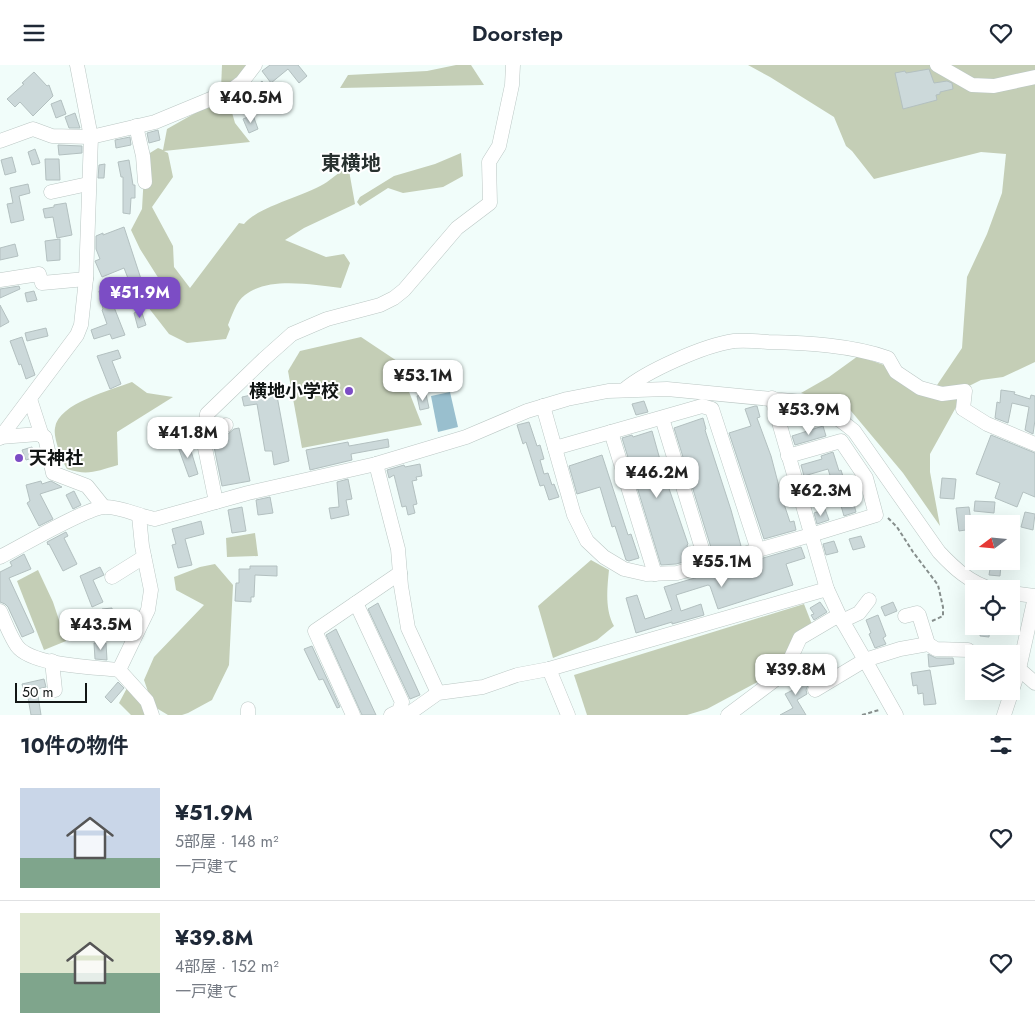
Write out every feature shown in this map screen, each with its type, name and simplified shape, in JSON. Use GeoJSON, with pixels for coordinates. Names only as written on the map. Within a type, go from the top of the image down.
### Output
{"type":"FeatureCollection","features":[{"type":"Feature","properties":{"kind":"street"},"geometry":{"type":"LineString","coordinates":[[0,438],[77,335],[81,325],[86,279],[91,137],[76,65]]}},
{"type":"Feature","properties":{"kind":"street"},"geometry":{"type":"LineString","coordinates":[[0,141],[33,129],[52,136],[91,137],[155,122],[230,91],[242,81],[255,65]]}},
{"type":"Feature","properties":{"kind":"street"},"geometry":{"type":"LineString","coordinates":[[216,502],[203,438],[207,414],[292,334],[327,319],[380,305],[394,298],[404,290],[456,228],[490,203],[489,162],[499,146],[512,85],[513,65]]}},
{"type":"Feature","properties":{"kind":"street"},"geometry":{"type":"LineString","coordinates":[[937,65],[972,85],[994,86],[1035,77]]}},
{"type":"Feature","properties":{"kind":"street"},"geometry":{"type":"LineString","coordinates":[[136,126],[143,156],[145,182]]}},
{"type":"Feature","properties":{"kind":"street"},"geometry":{"type":"LineString","coordinates":[[50,192],[88,183]]}},
{"type":"Feature","properties":{"kind":"street"},"geometry":{"type":"LineString","coordinates":[[0,280],[38,274],[42,283],[86,279]]}},
{"type":"Feature","properties":{"kind":"street"},"geometry":{"type":"LineString","coordinates":[[623,391],[636,379],[698,351],[736,341],[786,342],[864,350],[888,358],[896,372],[920,388],[942,395],[965,391],[963,409],[987,424],[1035,444]]}},
{"type":"Feature","properties":{"kind":"street"},"geometry":{"type":"LineString","coordinates":[[0,557],[83,515],[103,507],[155,519],[248,493],[376,465],[466,437],[508,419],[567,399],[608,391],[667,389],[802,401],[822,408],[837,417],[854,431],[939,552],[954,568],[971,580]]}},
{"type":"Feature","properties":{"kind":"street"},"geometry":{"type":"LineString","coordinates":[[772,398],[827,589],[893,711]]}},
{"type":"Feature","properties":{"kind":"street"},"geometry":{"type":"LineString","coordinates":[[30,399],[42,435],[45,437],[53,473],[87,486],[103,507]]}},
{"type":"Feature","properties":{"kind":"street"},"geometry":{"type":"LineString","coordinates":[[543,406],[574,515],[588,541],[604,557],[624,569],[646,574],[677,573],[876,515],[866,478],[841,441],[788,456]]}},
{"type":"Feature","properties":{"kind":"street"},"geometry":{"type":"LineString","coordinates":[[555,448],[702,406],[712,409],[758,550]]}},
{"type":"Feature","properties":{"kind":"street"},"geometry":{"type":"LineString","coordinates":[[662,418],[707,565]]}},
{"type":"Feature","properties":{"kind":"street"},"geometry":{"type":"LineString","coordinates":[[204,430],[226,425]]}},
{"type":"Feature","properties":{"kind":"street"},"geometry":{"type":"LineString","coordinates":[[611,432],[655,574]]}},
{"type":"Feature","properties":{"kind":"street"},"geometry":{"type":"LineString","coordinates":[[0,438],[42,435]]}},
{"type":"Feature","properties":{"kind":"street"},"geometry":{"type":"LineString","coordinates":[[376,465],[398,549],[408,628],[438,693]]}},
{"type":"Feature","properties":{"kind":"street"},"geometry":{"type":"LineString","coordinates":[[119,670],[148,610],[151,590],[144,557],[140,516]]}},
{"type":"Feature","properties":{"kind":"street"},"geometry":{"type":"LineString","coordinates":[[112,577],[144,557]]}},
{"type":"Feature","properties":{"kind":"street"},"geometry":{"type":"LineString","coordinates":[[353,715],[315,631],[400,573]]}},
{"type":"Feature","properties":{"kind":"street"},"geometry":{"type":"LineString","coordinates":[[407,715],[438,693],[483,687],[517,675],[549,669],[827,589]]}},
{"type":"Feature","properties":{"kind":"street"},"geometry":{"type":"LineString","coordinates":[[1020,594],[1035,597],[1020,651]]}},
{"type":"Feature","properties":{"kind":"street"},"geometry":{"type":"LineString","coordinates":[[728,715],[784,673],[800,638],[841,618],[859,613],[869,600]]}},
{"type":"Feature","properties":{"kind":"street"},"geometry":{"type":"LineString","coordinates":[[356,603],[402,702],[400,711],[391,715]]}},
{"type":"Feature","properties":{"kind":"street"},"geometry":{"type":"LineString","coordinates":[[0,611],[18,647],[35,659],[119,670],[147,701],[152,715]]}},
{"type":"Feature","properties":{"kind":"street"},"geometry":{"type":"LineString","coordinates":[[905,616],[917,613],[919,615],[928,644]]}},
{"type":"Feature","properties":{"kind":"street"},"geometry":{"type":"LineString","coordinates":[[815,690],[865,661],[900,649],[928,644],[936,649],[965,650]]}},
{"type":"Feature","properties":{"kind":"street"},"geometry":{"type":"LineString","coordinates":[[52,661],[55,690]]}},
{"type":"Feature","properties":{"kind":"street"},"geometry":{"type":"LineString","coordinates":[[549,669],[568,715]]}},
{"type":"Feature","properties":{"kind":"street"},"geometry":{"type":"LineString","coordinates":[[1020,672],[1035,683]]}},
{"type":"Feature","properties":{"kind":"street"},"geometry":{"type":"LineString","coordinates":[[1004,715],[1008,700]]}},
{"type":"Feature","properties":{"kind":"path"},"geometry":{"type":"LineString","coordinates":[[876,515],[885,514],[897,527],[938,585],[943,616],[923,626]]}},
{"type":"Feature","properties":{"kind":"path"},"geometry":{"type":"LineString","coordinates":[[862,715],[893,711]]}},
{"type":"Feature","properties":{"kind":"green space"},"geometry":{"type":"Polygon","coordinates":[[[222,65],[253,65],[221,89],[222,65]]]}},
{"type":"Feature","properties":{"kind":"green space"},"geometry":{"type":"Polygon","coordinates":[[[456,65],[471,65],[484,85],[340,88],[348,75],[427,71],[456,65]]]}},
{"type":"Feature","properties":{"kind":"green space"},"geometry":{"type":"Polygon","coordinates":[[[748,65],[1035,65],[1035,362],[1003,377],[981,380],[963,389],[965,391],[930,454],[930,472],[940,526],[903,473],[846,405],[801,393],[829,377],[858,356],[884,365],[920,388],[933,391],[962,348],[967,277],[987,234],[1002,193],[1006,154],[981,152],[874,179],[846,146],[834,117],[748,65]]]}},
{"type":"Feature","properties":{"kind":"green space"},"geometry":{"type":"Polygon","coordinates":[[[227,95],[235,123],[250,142],[164,151],[168,153],[173,177],[152,207],[173,246],[174,267],[190,288],[239,223],[244,224],[260,212],[319,187],[348,165],[355,204],[304,228],[285,240],[326,257],[344,254],[350,263],[341,288],[292,283],[266,285],[255,289],[245,295],[237,305],[228,325],[230,329],[226,339],[187,343],[169,334],[148,307],[133,301],[130,291],[159,279],[140,249],[131,230],[142,209],[145,156],[158,148],[163,150],[167,129],[227,95]]]}},
{"type":"Feature","properties":{"kind":"green space"},"geometry":{"type":"Polygon","coordinates":[[[461,153],[463,176],[443,187],[403,193],[388,188],[360,206],[357,202],[360,197],[394,176],[435,164],[461,153]]]}},
{"type":"Feature","properties":{"kind":"green space"},"geometry":{"type":"Polygon","coordinates":[[[361,337],[397,361],[422,425],[302,448],[288,371],[300,351],[361,337]]]}},
{"type":"Feature","properties":{"kind":"green space"},"geometry":{"type":"Polygon","coordinates":[[[132,382],[147,393],[173,397],[117,432],[118,465],[87,472],[67,469],[60,455],[55,437],[58,419],[65,411],[87,399],[132,382]]]}},
{"type":"Feature","properties":{"kind":"green space"},"geometry":{"type":"Polygon","coordinates":[[[255,533],[258,556],[227,557],[226,538],[255,533]]]}},
{"type":"Feature","properties":{"kind":"green space"},"geometry":{"type":"Polygon","coordinates":[[[591,560],[609,570],[608,606],[614,626],[597,640],[553,658],[538,606],[591,560]]]}},
{"type":"Feature","properties":{"kind":"green space"},"geometry":{"type":"Polygon","coordinates":[[[215,564],[233,585],[229,665],[212,700],[188,713],[168,715],[153,706],[144,680],[154,657],[204,605],[176,590],[174,577],[200,567],[215,564]]]}},
{"type":"Feature","properties":{"kind":"green space"},"geometry":{"type":"Polygon","coordinates":[[[38,570],[53,602],[66,641],[44,650],[17,581],[38,570]]]}},
{"type":"Feature","properties":{"kind":"green space"},"geometry":{"type":"Polygon","coordinates":[[[804,604],[813,627],[780,670],[707,709],[687,715],[587,715],[574,675],[804,604]]]}},
{"type":"Feature","properties":{"kind":"green space"},"geometry":{"type":"Polygon","coordinates":[[[127,688],[153,715],[131,715],[119,703],[127,688]]]}},
{"type":"Feature","properties":{"kind":"water"},"geometry":{"type":"Polygon","coordinates":[[[450,392],[458,427],[438,432],[431,396],[450,392]]]}},
{"type":"Feature","properties":{"kind":"building"},"geometry":{"type":"Polygon","coordinates":[[[270,65],[298,65],[307,76],[299,83],[288,69],[271,83],[262,71],[270,65]]]}},
{"type":"Feature","properties":{"kind":"building"},"geometry":{"type":"Polygon","coordinates":[[[929,69],[934,83],[947,81],[952,83],[953,89],[940,92],[940,94],[936,95],[937,100],[903,109],[895,73],[929,69]]]}},
{"type":"Feature","properties":{"kind":"building"},"geometry":{"type":"Polygon","coordinates":[[[34,72],[47,86],[49,85],[53,96],[33,116],[20,102],[15,107],[7,99],[34,72]]]}},
{"type":"Feature","properties":{"kind":"building"},"geometry":{"type":"Polygon","coordinates":[[[262,81],[269,90],[261,97],[254,88],[262,81]]]}},
{"type":"Feature","properties":{"kind":"building"},"geometry":{"type":"Polygon","coordinates":[[[258,97],[260,106],[246,110],[243,101],[258,97]]]}},
{"type":"Feature","properties":{"kind":"building"},"geometry":{"type":"Polygon","coordinates":[[[61,100],[66,114],[56,118],[51,104],[61,100]]]}},
{"type":"Feature","properties":{"kind":"building"},"geometry":{"type":"Polygon","coordinates":[[[75,113],[80,128],[69,128],[65,117],[75,113]]]}},
{"type":"Feature","properties":{"kind":"building"},"geometry":{"type":"Polygon","coordinates":[[[253,115],[258,129],[249,133],[243,119],[253,115]]]}},
{"type":"Feature","properties":{"kind":"building"},"geometry":{"type":"Polygon","coordinates":[[[158,130],[160,140],[149,143],[147,133],[158,130]]]}},
{"type":"Feature","properties":{"kind":"building"},"geometry":{"type":"Polygon","coordinates":[[[130,137],[131,145],[116,148],[115,140],[130,137]]]}},
{"type":"Feature","properties":{"kind":"building"},"geometry":{"type":"Polygon","coordinates":[[[58,145],[82,146],[82,153],[59,155],[58,145]]]}},
{"type":"Feature","properties":{"kind":"building"},"geometry":{"type":"Polygon","coordinates":[[[35,149],[40,163],[32,165],[28,152],[35,149]]]}},
{"type":"Feature","properties":{"kind":"building"},"geometry":{"type":"Polygon","coordinates":[[[12,157],[16,172],[5,175],[1,160],[12,157]]]}},
{"type":"Feature","properties":{"kind":"building"},"geometry":{"type":"Polygon","coordinates":[[[45,159],[59,159],[60,180],[46,180],[45,159]]]}},
{"type":"Feature","properties":{"kind":"building"},"geometry":{"type":"Polygon","coordinates":[[[129,160],[133,185],[135,185],[135,198],[131,198],[130,214],[123,213],[123,177],[121,177],[118,162],[129,160]]]}},
{"type":"Feature","properties":{"kind":"building"},"geometry":{"type":"Polygon","coordinates":[[[105,164],[104,178],[98,178],[99,165],[105,164]]]}},
{"type":"Feature","properties":{"kind":"building"},"geometry":{"type":"Polygon","coordinates":[[[28,184],[30,193],[19,196],[24,220],[11,223],[7,204],[13,203],[10,188],[28,184]]]}},
{"type":"Feature","properties":{"kind":"building"},"geometry":{"type":"Polygon","coordinates":[[[66,203],[72,235],[57,238],[53,217],[45,218],[43,209],[66,203]]]}},
{"type":"Feature","properties":{"kind":"building"},"geometry":{"type":"Polygon","coordinates":[[[124,227],[142,282],[131,286],[124,268],[102,277],[95,261],[100,259],[96,249],[96,236],[124,227]]]}},
{"type":"Feature","properties":{"kind":"building"},"geometry":{"type":"Polygon","coordinates":[[[60,239],[60,260],[47,261],[45,241],[60,239]]]}},
{"type":"Feature","properties":{"kind":"building"},"geometry":{"type":"Polygon","coordinates":[[[15,244],[18,256],[0,260],[0,248],[15,244]]]}},
{"type":"Feature","properties":{"kind":"building"},"geometry":{"type":"Polygon","coordinates":[[[19,286],[20,289],[0,298],[0,289],[19,286]]]}},
{"type":"Feature","properties":{"kind":"building"},"geometry":{"type":"Polygon","coordinates":[[[120,286],[122,294],[110,297],[125,335],[112,339],[110,334],[94,339],[91,330],[107,324],[102,310],[99,291],[120,286]]]}},
{"type":"Feature","properties":{"kind":"building"},"geometry":{"type":"Polygon","coordinates":[[[34,291],[37,300],[27,302],[25,293],[34,291]]]}},
{"type":"Feature","properties":{"kind":"building"},"geometry":{"type":"Polygon","coordinates":[[[0,305],[9,322],[0,327],[0,305]]]}},
{"type":"Feature","properties":{"kind":"building"},"geometry":{"type":"Polygon","coordinates":[[[141,310],[146,325],[138,328],[134,313],[141,310]]]}},
{"type":"Feature","properties":{"kind":"building"},"geometry":{"type":"Polygon","coordinates":[[[46,328],[48,336],[27,341],[25,333],[46,328]]]}},
{"type":"Feature","properties":{"kind":"building"},"geometry":{"type":"Polygon","coordinates":[[[22,337],[35,375],[26,379],[10,341],[22,337]]]}},
{"type":"Feature","properties":{"kind":"building"},"geometry":{"type":"Polygon","coordinates":[[[118,350],[121,358],[112,361],[121,384],[110,389],[97,356],[118,350]]]}},
{"type":"Feature","properties":{"kind":"building"},"geometry":{"type":"Polygon","coordinates":[[[432,363],[434,371],[420,375],[418,367],[432,363]]]}},
{"type":"Feature","properties":{"kind":"building"},"geometry":{"type":"Polygon","coordinates":[[[275,385],[289,461],[274,465],[272,451],[265,451],[257,404],[244,406],[242,397],[260,393],[259,389],[275,385]]]}},
{"type":"Feature","properties":{"kind":"building"},"geometry":{"type":"Polygon","coordinates":[[[1001,390],[1015,392],[1014,394],[1030,399],[1031,395],[1035,396],[1033,434],[1025,430],[1029,407],[1012,403],[1008,423],[995,418],[997,402],[1000,403],[1001,390]]]}},
{"type":"Feature","properties":{"kind":"building"},"geometry":{"type":"Polygon","coordinates":[[[426,394],[429,408],[420,410],[417,396],[426,394]]]}},
{"type":"Feature","properties":{"kind":"building"},"geometry":{"type":"Polygon","coordinates":[[[644,401],[648,412],[636,415],[632,404],[644,401]]]}},
{"type":"Feature","properties":{"kind":"building"},"geometry":{"type":"Polygon","coordinates":[[[757,406],[760,417],[757,418],[771,456],[782,498],[790,522],[794,521],[796,530],[764,539],[729,433],[751,426],[745,409],[757,406]]]}},
{"type":"Feature","properties":{"kind":"building"},"geometry":{"type":"Polygon","coordinates":[[[703,418],[741,546],[713,554],[674,428],[703,418]]]}},
{"type":"Feature","properties":{"kind":"building"},"geometry":{"type":"Polygon","coordinates":[[[529,422],[537,446],[540,445],[544,459],[540,460],[544,474],[548,473],[559,497],[549,500],[544,485],[540,486],[526,442],[523,444],[517,425],[529,422]]]}},
{"type":"Feature","properties":{"kind":"building"},"geometry":{"type":"Polygon","coordinates":[[[823,426],[826,436],[795,445],[792,436],[823,426]]]}},
{"type":"Feature","properties":{"kind":"building"},"geometry":{"type":"Polygon","coordinates":[[[239,428],[250,481],[222,486],[212,437],[228,434],[234,429],[239,428]]]}},
{"type":"Feature","properties":{"kind":"building"},"geometry":{"type":"Polygon","coordinates":[[[652,431],[664,474],[688,544],[691,560],[676,564],[661,565],[622,438],[632,435],[633,437],[652,431]]]}},
{"type":"Feature","properties":{"kind":"building"},"geometry":{"type":"Polygon","coordinates":[[[991,435],[1035,453],[1035,497],[1023,492],[1017,507],[995,498],[1000,483],[976,474],[991,435]]]}},
{"type":"Feature","properties":{"kind":"building"},"geometry":{"type":"Polygon","coordinates":[[[388,439],[389,447],[351,454],[352,460],[310,470],[306,450],[348,442],[349,446],[388,439]]]}},
{"type":"Feature","properties":{"kind":"building"},"geometry":{"type":"Polygon","coordinates":[[[188,441],[198,474],[189,477],[177,444],[188,441]]]}},
{"type":"Feature","properties":{"kind":"building"},"geometry":{"type":"Polygon","coordinates":[[[32,447],[35,457],[26,460],[22,450],[32,447]]]}},
{"type":"Feature","properties":{"kind":"building"},"geometry":{"type":"Polygon","coordinates":[[[833,452],[846,486],[849,485],[856,512],[844,516],[839,499],[817,506],[814,495],[834,488],[828,469],[804,476],[801,465],[822,459],[821,456],[833,452]]]}},
{"type":"Feature","properties":{"kind":"building"},"geometry":{"type":"Polygon","coordinates":[[[602,455],[628,535],[631,534],[639,558],[626,560],[615,526],[612,527],[600,487],[577,494],[569,466],[602,455]]]}},
{"type":"Feature","properties":{"kind":"building"},"geometry":{"type":"Polygon","coordinates":[[[420,464],[422,476],[416,477],[417,480],[412,481],[417,504],[413,505],[415,513],[408,515],[406,506],[402,507],[394,475],[389,478],[387,470],[404,465],[405,467],[420,464]]]}},
{"type":"Feature","properties":{"kind":"building"},"geometry":{"type":"Polygon","coordinates":[[[942,478],[956,479],[954,499],[940,498],[942,478]]]}},
{"type":"Feature","properties":{"kind":"building"},"geometry":{"type":"Polygon","coordinates":[[[348,479],[352,499],[346,500],[349,515],[331,519],[329,508],[339,507],[337,482],[348,479]]]}},
{"type":"Feature","properties":{"kind":"building"},"geometry":{"type":"Polygon","coordinates":[[[41,481],[42,484],[51,481],[62,487],[40,494],[53,519],[39,526],[27,503],[30,501],[26,485],[41,481]]]}},
{"type":"Feature","properties":{"kind":"building"},"geometry":{"type":"Polygon","coordinates":[[[74,491],[81,505],[73,509],[66,495],[74,491]]]}},
{"type":"Feature","properties":{"kind":"building"},"geometry":{"type":"Polygon","coordinates":[[[270,497],[273,513],[258,515],[256,500],[270,497]]]}},
{"type":"Feature","properties":{"kind":"building"},"geometry":{"type":"Polygon","coordinates":[[[975,501],[995,502],[994,513],[974,511],[975,501]]]}},
{"type":"Feature","properties":{"kind":"building"},"geometry":{"type":"Polygon","coordinates":[[[242,507],[246,531],[232,533],[228,510],[242,507]]]}},
{"type":"Feature","properties":{"kind":"building"},"geometry":{"type":"Polygon","coordinates":[[[969,507],[970,515],[965,515],[965,530],[959,531],[956,508],[969,507]]]}},
{"type":"Feature","properties":{"kind":"building"},"geometry":{"type":"Polygon","coordinates":[[[825,509],[829,520],[817,524],[814,513],[825,509]]]}},
{"type":"Feature","properties":{"kind":"building"},"geometry":{"type":"Polygon","coordinates":[[[1025,512],[1035,514],[1033,530],[1021,527],[1025,512]]]}},
{"type":"Feature","properties":{"kind":"building"},"geometry":{"type":"Polygon","coordinates":[[[201,521],[204,534],[185,539],[192,565],[178,568],[172,545],[176,544],[172,529],[201,521]]]}},
{"type":"Feature","properties":{"kind":"building"},"geometry":{"type":"Polygon","coordinates":[[[66,532],[68,536],[64,538],[77,564],[63,571],[47,542],[66,532]]]}},
{"type":"Feature","properties":{"kind":"building"},"geometry":{"type":"Polygon","coordinates":[[[861,536],[865,547],[853,550],[849,539],[861,536]]]}},
{"type":"Feature","properties":{"kind":"building"},"geometry":{"type":"Polygon","coordinates":[[[834,541],[838,552],[826,555],[823,544],[834,541]]]}},
{"type":"Feature","properties":{"kind":"building"},"geometry":{"type":"Polygon","coordinates":[[[801,547],[805,558],[786,564],[793,585],[718,609],[708,585],[676,595],[681,611],[701,604],[704,615],[636,633],[626,598],[637,595],[645,619],[672,610],[664,587],[801,547]]]}},
{"type":"Feature","properties":{"kind":"building"},"geometry":{"type":"Polygon","coordinates":[[[24,554],[31,569],[9,578],[34,632],[22,637],[8,607],[0,602],[0,572],[12,566],[10,562],[24,554]]]}},
{"type":"Feature","properties":{"kind":"building"},"geometry":{"type":"Polygon","coordinates":[[[250,566],[277,566],[277,576],[255,575],[254,597],[251,597],[251,602],[235,601],[236,583],[239,583],[239,569],[250,569],[250,566]]]}},
{"type":"Feature","properties":{"kind":"building"},"geometry":{"type":"Polygon","coordinates":[[[100,567],[104,575],[93,580],[103,602],[92,607],[80,576],[100,567]]]}},
{"type":"Feature","properties":{"kind":"building"},"geometry":{"type":"Polygon","coordinates":[[[990,570],[1001,570],[1000,576],[989,575],[990,570]]]}},
{"type":"Feature","properties":{"kind":"building"},"geometry":{"type":"Polygon","coordinates":[[[820,602],[827,612],[814,620],[811,615],[814,614],[810,608],[820,602]]]}},
{"type":"Feature","properties":{"kind":"building"},"geometry":{"type":"Polygon","coordinates":[[[893,602],[897,611],[885,616],[881,607],[893,602]]]}},
{"type":"Feature","properties":{"kind":"building"},"geometry":{"type":"Polygon","coordinates":[[[378,603],[420,695],[410,699],[368,609],[378,603]]]}},
{"type":"Feature","properties":{"kind":"building"},"geometry":{"type":"Polygon","coordinates":[[[112,608],[113,618],[103,619],[102,609],[112,608]]]}},
{"type":"Feature","properties":{"kind":"building"},"geometry":{"type":"Polygon","coordinates":[[[123,612],[133,612],[133,622],[124,622],[123,612]]]}},
{"type":"Feature","properties":{"kind":"building"},"geometry":{"type":"Polygon","coordinates":[[[878,615],[886,636],[883,638],[886,644],[875,648],[866,620],[878,615]]]}},
{"type":"Feature","properties":{"kind":"building"},"geometry":{"type":"Polygon","coordinates":[[[336,629],[376,715],[362,715],[326,635],[336,629]]]}},
{"type":"Feature","properties":{"kind":"building"},"geometry":{"type":"Polygon","coordinates":[[[94,643],[106,643],[107,660],[95,659],[94,643]]]}},
{"type":"Feature","properties":{"kind":"building"},"geometry":{"type":"Polygon","coordinates":[[[312,646],[340,707],[337,708],[323,679],[319,680],[304,649],[312,646]]]}},
{"type":"Feature","properties":{"kind":"building"},"geometry":{"type":"Polygon","coordinates":[[[928,654],[936,658],[953,658],[954,664],[929,667],[928,654]]]}},
{"type":"Feature","properties":{"kind":"building"},"geometry":{"type":"Polygon","coordinates":[[[930,670],[936,704],[924,705],[923,693],[918,694],[917,685],[913,686],[911,673],[930,670]]]}},
{"type":"Feature","properties":{"kind":"building"},"geometry":{"type":"Polygon","coordinates":[[[796,671],[804,684],[808,685],[807,694],[797,700],[806,715],[780,715],[793,708],[785,694],[795,689],[790,680],[796,671]]]}},
{"type":"Feature","properties":{"kind":"building"},"geometry":{"type":"Polygon","coordinates":[[[44,679],[46,687],[37,689],[41,715],[31,715],[27,692],[24,692],[22,684],[44,679]]]}},
{"type":"Feature","properties":{"kind":"building"},"geometry":{"type":"Polygon","coordinates":[[[118,682],[124,688],[111,703],[105,697],[118,682]]]}},
{"type":"Feature","properties":{"kind":"place","name":"横地小学校"},"geometry":{"type":"Point","coordinates":[349,391]}},
{"type":"Feature","properties":{"kind":"place","name":"天神社"},"geometry":{"type":"Point","coordinates":[19,458]}},
{"type":"Feature","properties":{"kind":"district","name":"東横地"},"geometry":{"type":"Point","coordinates":[351,163]}}]}
